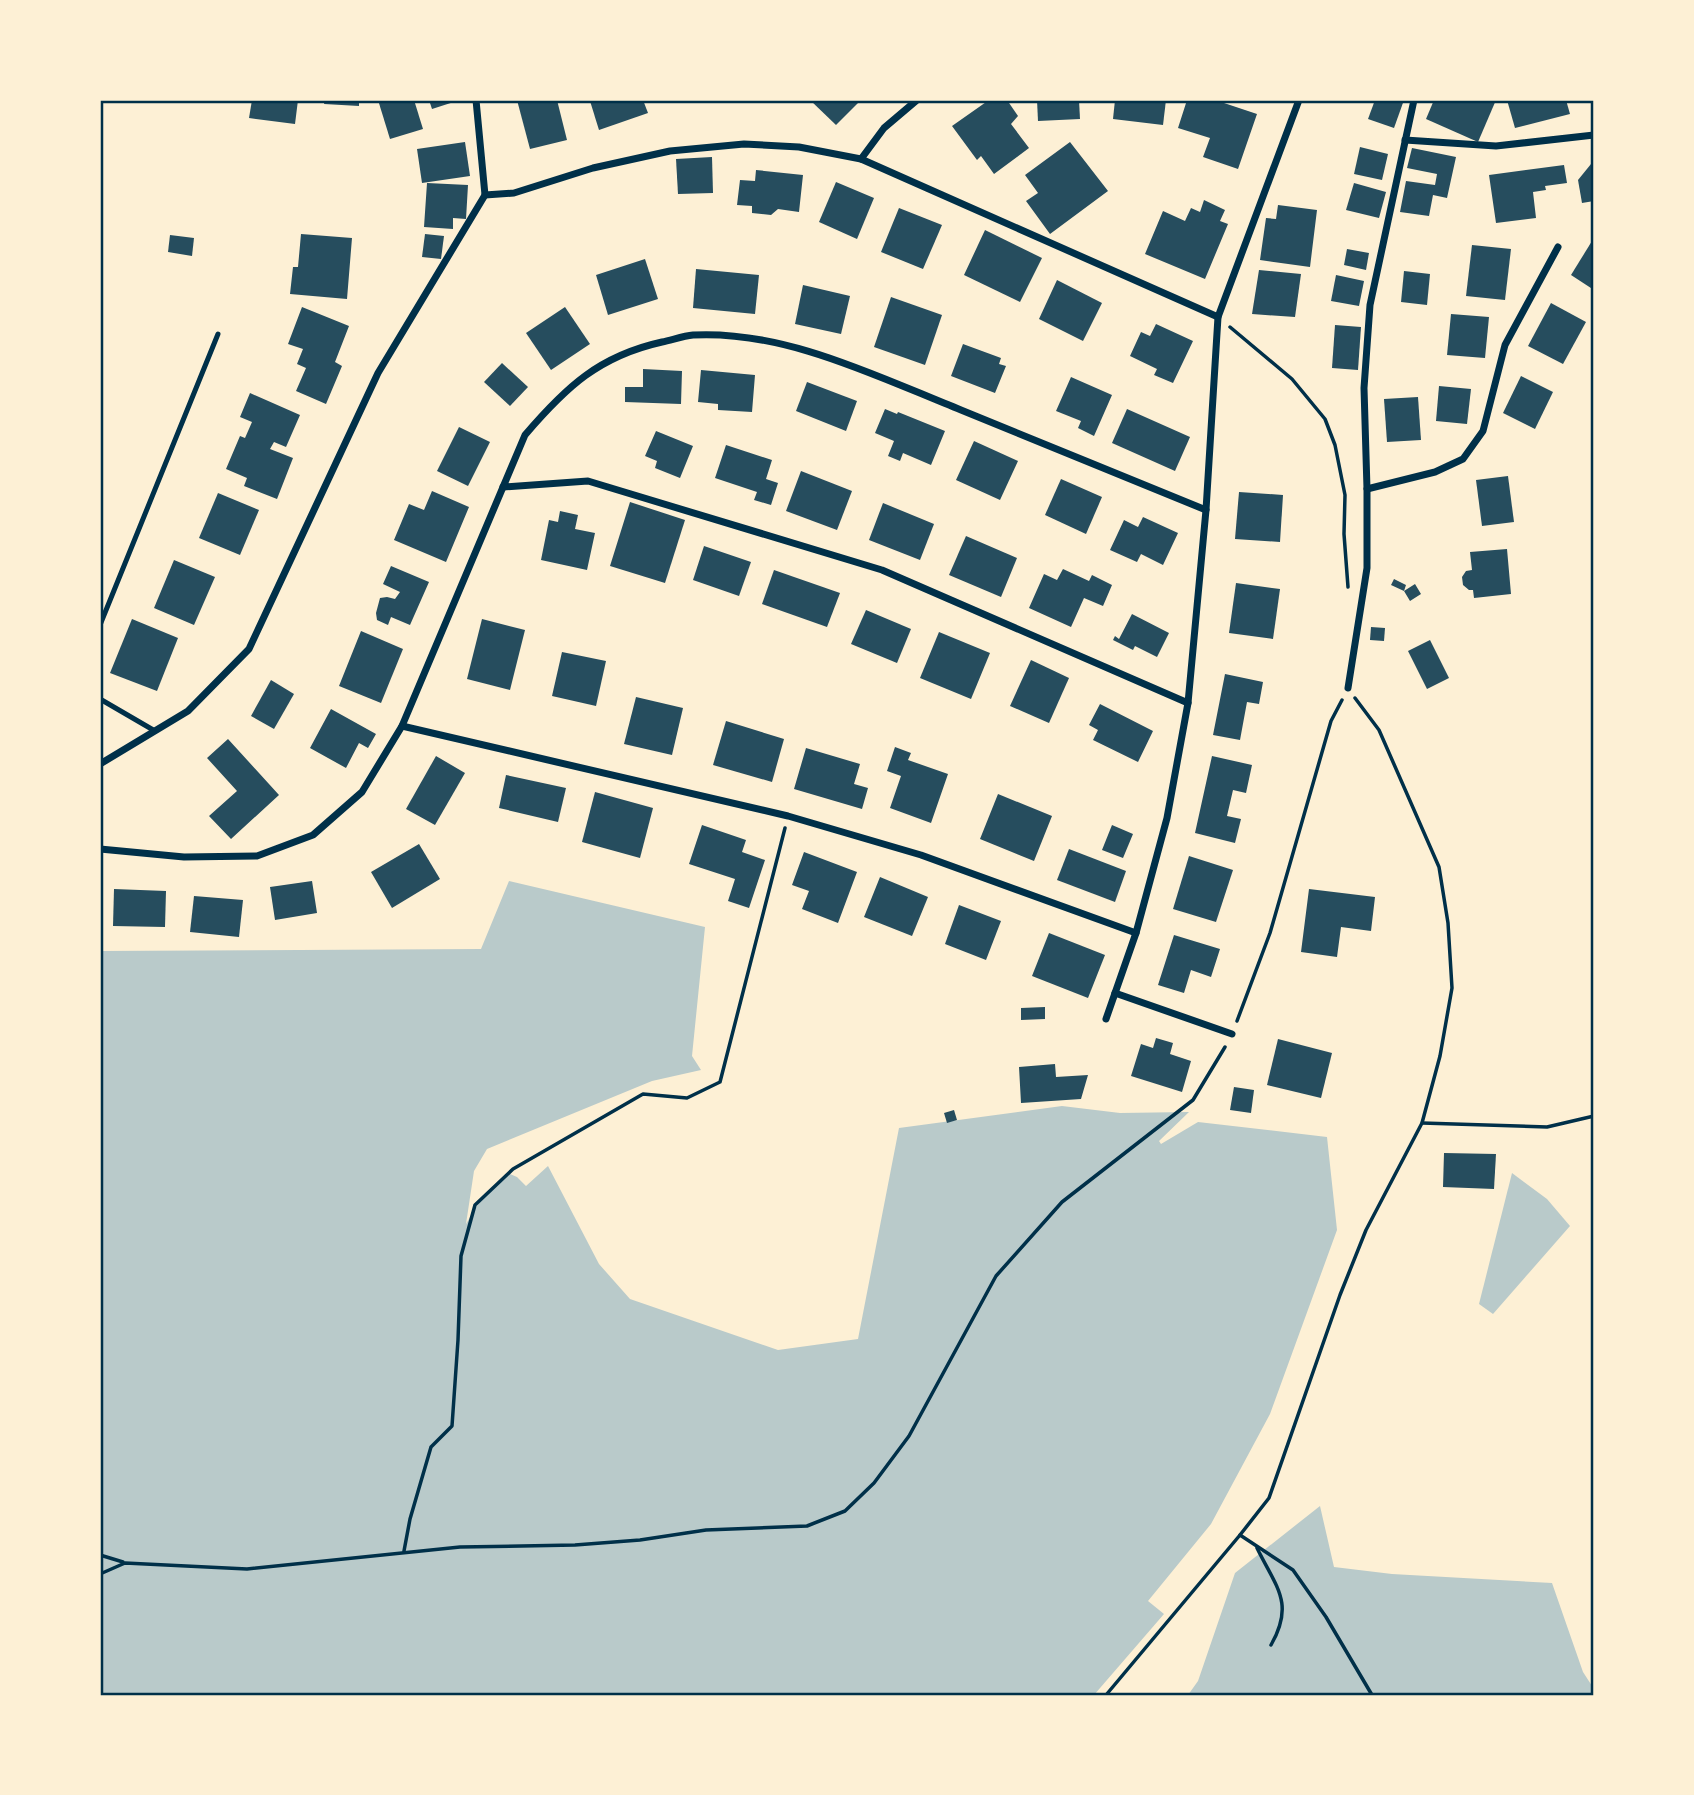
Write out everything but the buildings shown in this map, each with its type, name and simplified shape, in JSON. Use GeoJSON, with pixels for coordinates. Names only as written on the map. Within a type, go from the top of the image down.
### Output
{"type":"FeatureCollection","features":[{"type":"Feature","properties":{"kind":"street"},"geometry":{"type":"LineString","coordinates":[[100,764],[188,711],[249,649],[378,373],[485,195],[476,100]]}},
{"type":"Feature","properties":{"kind":"street"},"geometry":{"type":"LineString","coordinates":[[861,159],[884,128],[917,100]]}},
{"type":"Feature","properties":{"kind":"street"},"geometry":{"type":"LineString","coordinates":[[1105,1019],[1136,933],[1167,818],[1188,703],[1206,510],[1218,317],[1298,100]]}},
{"type":"Feature","properties":{"kind":"street"},"geometry":{"type":"LineString","coordinates":[[1348,688],[1367,568],[1364,388],[1370,305],[1414,100]]}},
{"type":"Feature","properties":{"kind":"street"},"geometry":{"type":"LineString","coordinates":[[1405,140],[1496,146],[1594,135]]}},
{"type":"Feature","properties":{"kind":"street"},"geometry":{"type":"LineString","coordinates":[[485,195],[514,193],[593,168],[670,151],[744,144],[799,147],[861,159],[1218,317]]}},
{"type":"Feature","properties":{"kind":"street"},"geometry":{"type":"LineString","coordinates":[[1367,489],[1435,472],[1463,458],[1483,431],[1506,345],[1558,247]]}},
{"type":"Feature","properties":{"kind":"street"},"geometry":{"type":"LineString","coordinates":[[100,849],[184,857],[257,856],[313,835],[362,792],[402,726],[525,435],[552,403],[578,380],[615,357],[649,345],[691,335],[744,336],[828,356],[1206,510]]}},
{"type":"Feature","properties":{"kind":"street"},"geometry":{"type":"LineString","coordinates":[[503,487],[588,481],[882,569],[1188,703]]}},
{"type":"Feature","properties":{"kind":"street"},"geometry":{"type":"LineString","coordinates":[[402,726],[788,816],[921,855],[1136,933]]}},
{"type":"Feature","properties":{"kind":"street"},"geometry":{"type":"LineString","coordinates":[[1115,993],[1232,1034]]}},
{"type":"Feature","properties":{"kind":"lane"},"geometry":{"type":"LineString","coordinates":[[100,625],[218,334]]}},
{"type":"Feature","properties":{"kind":"lane"},"geometry":{"type":"LineString","coordinates":[[100,699],[155,731]]}},
{"type":"Feature","properties":{"kind":"path"},"geometry":{"type":"LineString","coordinates":[[1218,317],[1292,379],[1325,419],[1335,445],[1345,495],[1344,534],[1348,587]]}},
{"type":"Feature","properties":{"kind":"path"},"geometry":{"type":"LineString","coordinates":[[100,1555],[125,1563],[247,1569],[460,1547],[575,1545],[639,1541],[706,1530],[807,1526],[845,1511],[874,1483],[909,1436],[996,1276],[1062,1202],[1193,1100],[1232,1034],[1270,933],[1331,721],[1348,688],[1379,730],[1438,867],[1446,911],[1452,988],[1440,1056],[1422,1123],[1366,1230],[1350,1269],[1269,1498],[1106,1695]]}},
{"type":"Feature","properties":{"kind":"path"},"geometry":{"type":"LineString","coordinates":[[403,1552],[431,1447],[452,1426],[461,1256],[475,1205],[513,1168],[643,1094],[687,1098],[720,1082],[788,816]]}},
{"type":"Feature","properties":{"kind":"path"},"geometry":{"type":"LineString","coordinates":[[1422,1123],[1547,1127],[1594,1116]]}},
{"type":"Feature","properties":{"kind":"path"},"geometry":{"type":"LineString","coordinates":[[1240,1535],[1293,1570],[1326,1617],[1373,1695]]}},
{"type":"Feature","properties":{"kind":"path"},"geometry":{"type":"LineString","coordinates":[[1256,1546],[1279,1589],[1283,1605],[1280,1629],[1270,1645]]}},
{"type":"Feature","properties":{"kind":"path"},"geometry":{"type":"LineString","coordinates":[[100,1574],[125,1563]]}},
{"type":"Feature","properties":{"kind":"shaded area"},"geometry":{"type":"Polygon","coordinates":[[[509,881],[705,927],[692,1056],[701,1070],[652,1081],[487,1149],[474,1171],[466,1224],[492,1188],[510,1174],[526,1186],[548,1166],[599,1264],[630,1299],[778,1350],[858,1339],[899,1128],[1062,1106],[1120,1113],[1189,1112],[1159,1141],[1161,1144],[1198,1122],[1327,1137],[1337,1230],[1270,1414],[1211,1524],[1148,1601],[1164,1614],[1094,1695],[100,1695],[100,951],[481,949],[509,881]]]}},
{"type":"Feature","properties":{"kind":"shaded area"},"geometry":{"type":"Polygon","coordinates":[[[1512,1173],[1547,1199],[1570,1226],[1493,1314],[1479,1304],[1512,1173]]]}},
{"type":"Feature","properties":{"kind":"shaded area"},"geometry":{"type":"Polygon","coordinates":[[[1320,1506],[1334,1567],[1392,1574],[1552,1583],[1583,1672],[1594,1689],[1594,1695],[1188,1695],[1198,1681],[1235,1573],[1320,1506]]]}}]}
